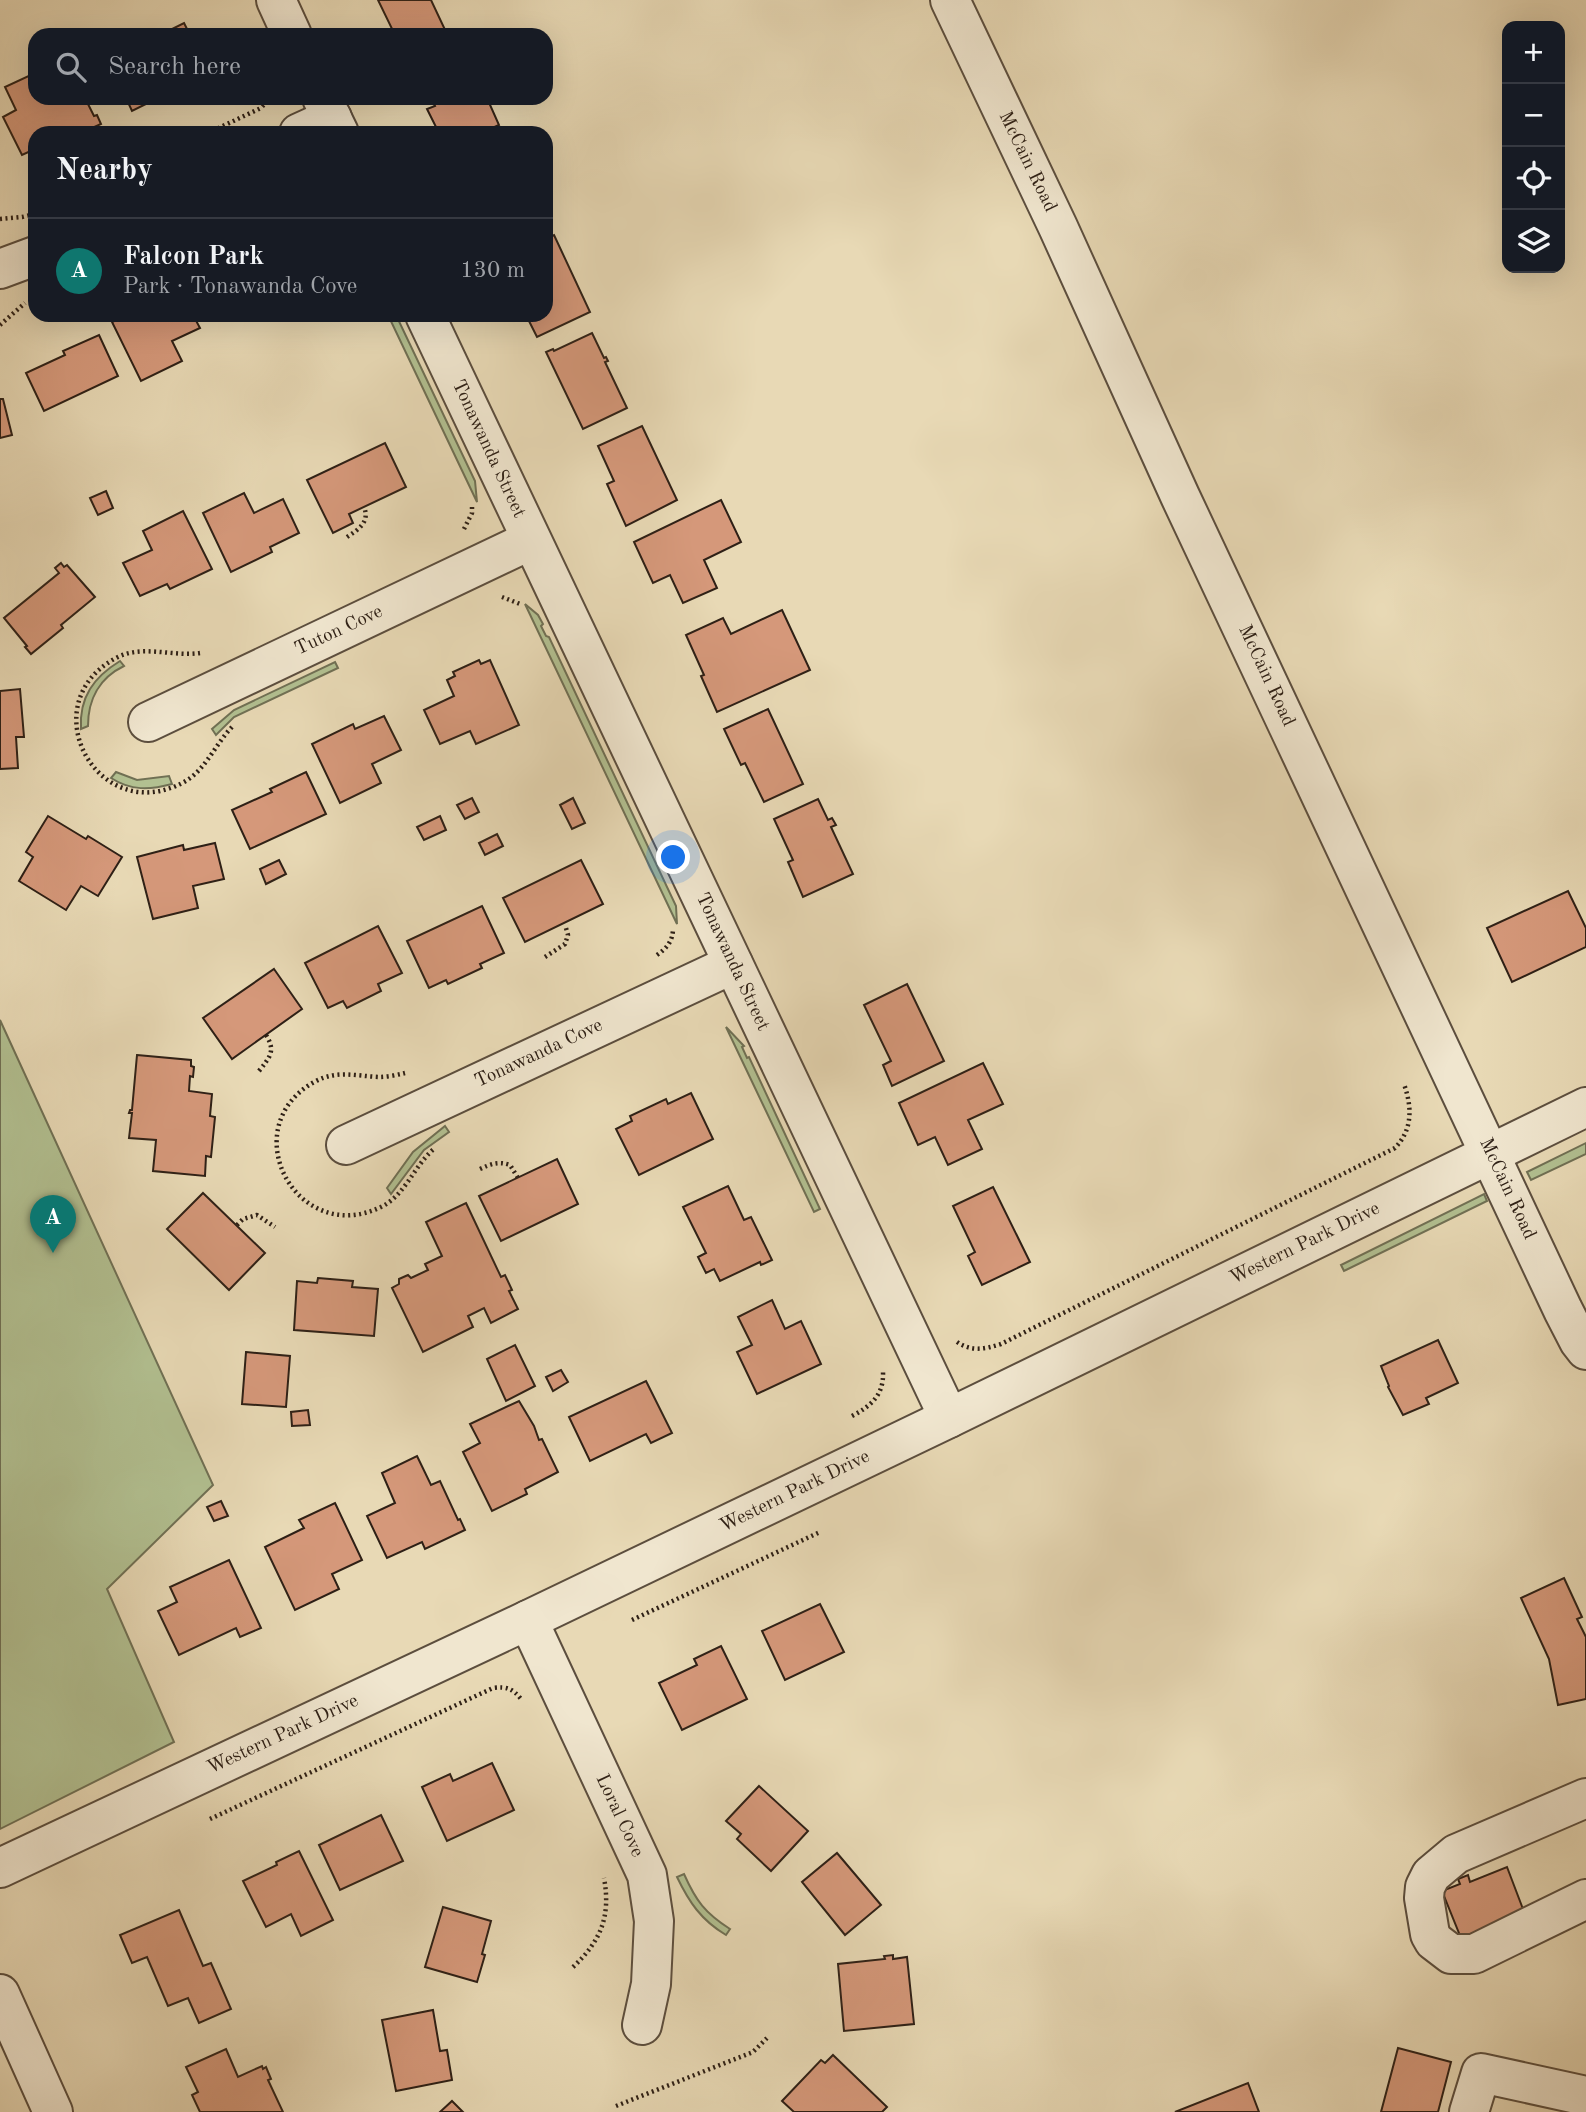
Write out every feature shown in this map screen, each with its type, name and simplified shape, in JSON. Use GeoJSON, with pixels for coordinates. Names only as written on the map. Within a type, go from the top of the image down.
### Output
{"type":"FeatureCollection","features":[{"type":"Feature","properties":{"kind":"street"},"geometry":{"type":"LineString","coordinates":[[276,0],[289,28]]}},
{"type":"Feature","properties":{"kind":"street","name":"McCain Road"},"geometry":{"type":"LineString","coordinates":[[950,0],[1563,1310],[1586,1350]]}},
{"type":"Feature","properties":{"kind":"street"},"geometry":{"type":"LineString","coordinates":[[0,269],[28,259]]}},
{"type":"Feature","properties":{"kind":"street","name":"Tonawanda Street"},"geometry":{"type":"LineString","coordinates":[[428,322],[949,1418]]}},
{"type":"Feature","properties":{"kind":"street","name":"Tuton Cove"},"geometry":{"type":"LineString","coordinates":[[148,722],[531,540]]}},
{"type":"Feature","properties":{"kind":"street","name":"Tonawanda Cove"},"geometry":{"type":"LineString","coordinates":[[346,1145],[733,964]]}},
{"type":"Feature","properties":{"kind":"street","name":"Western Park Drive"},"geometry":{"type":"LineString","coordinates":[[0,1868],[528,1620],[949,1418],[1586,1107]]}},
{"type":"Feature","properties":{"kind":"street","name":"Loral Cove"},"geometry":{"type":"LineString","coordinates":[[528,1620],[647,1875],[654,1921],[651,1984],[642,2025]]}},
{"type":"Feature","properties":{"kind":"street"},"geometry":{"type":"LineString","coordinates":[[1586,1798],[1456,1854],[1431,1875],[1425,1887],[1424,1898],[1430,1934],[1434,1941],[1451,1954],[1462,1955],[1474,1954],[1586,1899]]}},
{"type":"Feature","properties":{"kind":"street"},"geometry":{"type":"LineString","coordinates":[[0,1994],[53,2112]]}},
{"type":"Feature","properties":{"kind":"street"},"geometry":{"type":"LineString","coordinates":[[1469,2112],[1481,2073],[1507,2096],[1561,2099]]}},
{"type":"Feature","properties":{"kind":"path"},"geometry":{"type":"LineString","coordinates":[[223,126],[264,105]]}},
{"type":"Feature","properties":{"kind":"path"},"geometry":{"type":"LineString","coordinates":[[0,219],[28,216]]}},
{"type":"Feature","properties":{"kind":"path"},"geometry":{"type":"LineString","coordinates":[[0,325],[16,309],[28,302]]}},
{"type":"Feature","properties":{"kind":"path"},"geometry":{"type":"LineString","coordinates":[[457,533],[466,528],[472,513],[467,493]]}},
{"type":"Feature","properties":{"kind":"path"},"geometry":{"type":"LineString","coordinates":[[347,537],[364,523],[364,507]]}},
{"type":"Feature","properties":{"kind":"path"},"geometry":{"type":"LineString","coordinates":[[498,597],[520,604],[524,612]]}},
{"type":"Feature","properties":{"kind":"path"},"geometry":{"type":"LineString","coordinates":[[210,649],[190,654],[129,653],[102,667],[86,684],[77,704],[75,717],[83,755],[98,773],[120,788],[145,793],[159,790],[183,782],[197,772],[219,741],[240,721]]}},
{"type":"Feature","properties":{"kind":"path"},"geometry":{"type":"LineString","coordinates":[[653,957],[668,946],[673,937],[670,921]]}},
{"type":"Feature","properties":{"kind":"path"},"geometry":{"type":"LineString","coordinates":[[545,957],[565,944],[566,928]]}},
{"type":"Feature","properties":{"kind":"path"},"geometry":{"type":"LineString","coordinates":[[259,1071],[272,1055],[273,1047],[266,1034]]}},
{"type":"Feature","properties":{"kind":"path"},"geometry":{"type":"LineString","coordinates":[[411,1071],[379,1077],[333,1074],[308,1085],[292,1100],[276,1132],[279,1166],[291,1187],[309,1204],[337,1214],[355,1215],[382,1207],[391,1201],[421,1161],[443,1142]]}},
{"type":"Feature","properties":{"kind":"path"},"geometry":{"type":"LineString","coordinates":[[956,1341],[976,1349],[987,1349],[1001,1344],[1395,1148],[1404,1139],[1410,1116],[1409,1099],[1404,1084]]}},
{"type":"Feature","properties":{"kind":"path"},"geometry":{"type":"LineString","coordinates":[[480,1169],[492,1163],[502,1163],[510,1165],[518,1178]]}},
{"type":"Feature","properties":{"kind":"path"},"geometry":{"type":"LineString","coordinates":[[237,1225],[243,1219],[257,1215],[275,1227]]}},
{"type":"Feature","properties":{"kind":"path"},"geometry":{"type":"LineString","coordinates":[[852,1416],[875,1401],[884,1375],[881,1365]]}},
{"type":"Feature","properties":{"kind":"path"},"geometry":{"type":"LineString","coordinates":[[632,1620],[821,1532]]}},
{"type":"Feature","properties":{"kind":"path"},"geometry":{"type":"LineString","coordinates":[[209,1819],[493,1688],[504,1686],[513,1690],[526,1706]]}},
{"type":"Feature","properties":{"kind":"path"},"geometry":{"type":"LineString","coordinates":[[573,1967],[595,1945],[601,1930],[607,1902],[603,1873]]}},
{"type":"Feature","properties":{"kind":"path"},"geometry":{"type":"LineString","coordinates":[[616,2106],[753,2052],[769,2036]]}},
{"type":"Feature","properties":{"kind":"green space"},"geometry":{"type":"Polygon","coordinates":[[[391,322],[399,322],[475,481],[477,502],[391,322]]]}},
{"type":"Feature","properties":{"kind":"green space"},"geometry":{"type":"Polygon","coordinates":[[[525,604],[538,615],[543,624],[541,626],[549,637],[676,906],[677,924],[525,604]]]}},
{"type":"Feature","properties":{"kind":"green space"},"geometry":{"type":"Polygon","coordinates":[[[120,661],[124,666],[102,683],[90,707],[88,726],[81,729],[83,707],[90,689],[120,661]]]}},
{"type":"Feature","properties":{"kind":"green space"},"geometry":{"type":"Polygon","coordinates":[[[335,662],[338,668],[234,717],[216,735],[212,729],[234,710],[335,662]]]}},
{"type":"Feature","properties":{"kind":"green space"},"geometry":{"type":"Polygon","coordinates":[[[116,772],[137,780],[169,776],[172,784],[148,788],[133,787],[111,778],[116,772]]]}},
{"type":"Feature","properties":{"kind":"green space"},"geometry":{"type":"Polygon","coordinates":[[[0,1020],[213,1485],[107,1589],[174,1742],[0,1829],[0,1020]]]}},
{"type":"Feature","properties":{"kind":"green space"},"geometry":{"type":"Polygon","coordinates":[[[726,1027],[744,1046],[742,1047],[747,1058],[749,1057],[820,1209],[814,1212],[726,1027]]]}},
{"type":"Feature","properties":{"kind":"green space"},"geometry":{"type":"Polygon","coordinates":[[[445,1126],[449,1132],[424,1150],[391,1194],[387,1188],[413,1152],[445,1126]]]}},
{"type":"Feature","properties":{"kind":"green space"},"geometry":{"type":"Polygon","coordinates":[[[1586,1143],[1586,1154],[1531,1180],[1527,1172],[1586,1143]]]}},
{"type":"Feature","properties":{"kind":"green space"},"geometry":{"type":"Polygon","coordinates":[[[1484,1194],[1487,1201],[1344,1271],[1341,1265],[1484,1194]]]}},
{"type":"Feature","properties":{"kind":"green space"},"geometry":{"type":"Polygon","coordinates":[[[684,1874],[702,1906],[730,1929],[726,1935],[709,1923],[691,1902],[677,1877],[684,1874]]]}},
{"type":"Feature","properties":{"kind":"building"},"geometry":{"type":"Polygon","coordinates":[[[378,0],[431,0],[444,28],[392,28],[378,0]]]}},
{"type":"Feature","properties":{"kind":"building"},"geometry":{"type":"Polygon","coordinates":[[[184,23],[186,28],[174,28],[184,23]]]}},
{"type":"Feature","properties":{"kind":"building"},"geometry":{"type":"Polygon","coordinates":[[[28,76],[28,105],[88,105],[101,124],[28,126],[28,152],[22,155],[3,117],[16,110],[5,87],[28,76]]]}},
{"type":"Feature","properties":{"kind":"building"},"geometry":{"type":"Polygon","coordinates":[[[129,105],[144,105],[132,111],[129,105]]]}},
{"type":"Feature","properties":{"kind":"building"},"geometry":{"type":"Polygon","coordinates":[[[490,105],[499,125],[436,126],[427,109],[435,106],[490,105]]]}},
{"type":"Feature","properties":{"kind":"building"},"geometry":{"type":"Polygon","coordinates":[[[553,236],[590,312],[537,337],[530,322],[553,322],[553,236]]]}},
{"type":"Feature","properties":{"kind":"building"},"geometry":{"type":"Polygon","coordinates":[[[112,322],[197,322],[200,328],[172,341],[182,361],[141,381],[112,322]]]}},
{"type":"Feature","properties":{"kind":"building"},"geometry":{"type":"Polygon","coordinates":[[[592,333],[608,361],[605,362],[627,408],[583,429],[546,352],[553,349],[554,351],[592,333]]]}},
{"type":"Feature","properties":{"kind":"building"},"geometry":{"type":"Polygon","coordinates":[[[99,335],[118,376],[44,411],[26,373],[65,355],[63,351],[99,335]]]}},
{"type":"Feature","properties":{"kind":"building"},"geometry":{"type":"Polygon","coordinates":[[[0,399],[3,399],[12,435],[0,438],[0,399]]]}},
{"type":"Feature","properties":{"kind":"building"},"geometry":{"type":"Polygon","coordinates":[[[642,426],[677,500],[626,526],[607,484],[614,481],[598,446],[642,426]]]}},
{"type":"Feature","properties":{"kind":"building"},"geometry":{"type":"Polygon","coordinates":[[[385,443],[406,487],[349,514],[353,523],[333,533],[307,480],[385,443]]]}},
{"type":"Feature","properties":{"kind":"building"},"geometry":{"type":"Polygon","coordinates":[[[106,491],[113,508],[98,515],[90,498],[106,491]]]}},
{"type":"Feature","properties":{"kind":"building"},"geometry":{"type":"Polygon","coordinates":[[[244,493],[254,513],[283,499],[299,533],[270,547],[272,552],[231,572],[203,513],[244,493]]]}},
{"type":"Feature","properties":{"kind":"building"},"geometry":{"type":"Polygon","coordinates":[[[721,500],[741,542],[704,560],[717,588],[683,603],[670,575],[653,583],[634,542],[721,500]]]}},
{"type":"Feature","properties":{"kind":"building"},"geometry":{"type":"Polygon","coordinates":[[[183,511],[212,569],[170,589],[167,584],[140,596],[123,563],[152,550],[143,531],[183,511]]]}},
{"type":"Feature","properties":{"kind":"building"},"geometry":{"type":"Polygon","coordinates":[[[61,563],[64,567],[67,565],[95,597],[31,654],[4,618],[59,573],[55,568],[61,563]]]}},
{"type":"Feature","properties":{"kind":"building"},"geometry":{"type":"Polygon","coordinates":[[[782,610],[810,670],[717,712],[686,635],[723,618],[731,634],[782,610]]]}},
{"type":"Feature","properties":{"kind":"building"},"geometry":{"type":"Polygon","coordinates":[[[479,660],[481,664],[490,660],[519,725],[476,744],[470,731],[440,744],[424,710],[454,696],[447,680],[455,676],[453,672],[479,660]]]}},
{"type":"Feature","properties":{"kind":"building"},"geometry":{"type":"Polygon","coordinates":[[[20,689],[24,737],[16,737],[18,768],[0,769],[0,691],[20,689]]]}},
{"type":"Feature","properties":{"kind":"building"},"geometry":{"type":"Polygon","coordinates":[[[768,709],[803,784],[764,802],[745,763],[741,765],[724,729],[768,709]]]}},
{"type":"Feature","properties":{"kind":"building"},"geometry":{"type":"Polygon","coordinates":[[[384,716],[401,750],[372,764],[381,783],[340,803],[312,744],[353,724],[355,729],[384,716]]]}},
{"type":"Feature","properties":{"kind":"building"},"geometry":{"type":"Polygon","coordinates":[[[306,772],[326,814],[250,849],[232,810],[272,792],[270,789],[306,772]]]}},
{"type":"Feature","properties":{"kind":"building"},"geometry":{"type":"Polygon","coordinates":[[[472,798],[479,812],[465,819],[457,805],[472,798]]]}},
{"type":"Feature","properties":{"kind":"building"},"geometry":{"type":"Polygon","coordinates":[[[573,798],[585,823],[572,829],[560,805],[573,798]]]}},
{"type":"Feature","properties":{"kind":"building"},"geometry":{"type":"Polygon","coordinates":[[[818,799],[828,820],[832,818],[836,825],[831,827],[853,874],[803,897],[788,862],[793,860],[774,819],[818,799]]]}},
{"type":"Feature","properties":{"kind":"building"},"geometry":{"type":"Polygon","coordinates":[[[48,816],[122,857],[98,896],[81,886],[66,910],[19,881],[33,857],[26,852],[48,816]]]}},
{"type":"Feature","properties":{"kind":"building"},"geometry":{"type":"Polygon","coordinates":[[[440,816],[446,830],[424,840],[417,827],[440,816]]]}},
{"type":"Feature","properties":{"kind":"building"},"geometry":{"type":"Polygon","coordinates":[[[497,834],[503,846],[485,855],[479,843],[497,834]]]}},
{"type":"Feature","properties":{"kind":"building"},"geometry":{"type":"Polygon","coordinates":[[[215,843],[224,879],[193,886],[198,908],[153,919],[137,857],[183,845],[184,850],[215,843]]]}},
{"type":"Feature","properties":{"kind":"building"},"geometry":{"type":"Polygon","coordinates":[[[279,860],[286,874],[266,884],[260,869],[279,860]]]}},
{"type":"Feature","properties":{"kind":"building"},"geometry":{"type":"Polygon","coordinates":[[[581,860],[603,904],[525,942],[503,898],[581,860]]]}},
{"type":"Feature","properties":{"kind":"building"},"geometry":{"type":"Polygon","coordinates":[[[1568,891],[1586,928],[1586,947],[1512,982],[1487,928],[1568,891]]]}},
{"type":"Feature","properties":{"kind":"building"},"geometry":{"type":"Polygon","coordinates":[[[482,906],[504,953],[480,964],[482,968],[448,984],[446,980],[429,988],[407,941],[482,906]]]}},
{"type":"Feature","properties":{"kind":"building"},"geometry":{"type":"Polygon","coordinates":[[[378,926],[402,973],[378,984],[381,991],[347,1008],[343,1001],[328,1008],[305,963],[378,926]]]}},
{"type":"Feature","properties":{"kind":"building"},"geometry":{"type":"Polygon","coordinates":[[[274,969],[302,1009],[232,1059],[203,1018],[274,969]]]}},
{"type":"Feature","properties":{"kind":"building"},"geometry":{"type":"Polygon","coordinates":[[[907,984],[944,1061],[892,1086],[883,1065],[891,1061],[864,1005],[907,984]]]}},
{"type":"Feature","properties":{"kind":"building"},"geometry":{"type":"Polygon","coordinates":[[[137,1055],[191,1060],[191,1066],[194,1067],[189,1091],[212,1094],[210,1116],[215,1117],[211,1157],[206,1156],[205,1176],[153,1171],[156,1140],[129,1138],[132,1113],[129,1113],[132,1110],[137,1055]]]}},
{"type":"Feature","properties":{"kind":"building"},"geometry":{"type":"Polygon","coordinates":[[[983,1063],[1003,1104],[968,1120],[982,1149],[948,1165],[935,1137],[918,1145],[899,1103],[983,1063]]]}},
{"type":"Feature","properties":{"kind":"building"},"geometry":{"type":"Polygon","coordinates":[[[691,1093],[713,1139],[639,1175],[616,1129],[632,1121],[630,1116],[666,1099],[668,1104],[691,1093]]]}},
{"type":"Feature","properties":{"kind":"building"},"geometry":{"type":"Polygon","coordinates":[[[557,1159],[578,1204],[501,1241],[479,1196],[557,1159]]]}},
{"type":"Feature","properties":{"kind":"building"},"geometry":{"type":"Polygon","coordinates":[[[728,1186],[744,1220],[751,1217],[772,1260],[761,1265],[760,1262],[720,1281],[714,1269],[706,1273],[698,1257],[706,1253],[683,1207],[728,1186]]]}},
{"type":"Feature","properties":{"kind":"building"},"geometry":{"type":"Polygon","coordinates":[[[993,1187],[1030,1262],[982,1285],[968,1256],[975,1252],[953,1206],[993,1187]]]}},
{"type":"Feature","properties":{"kind":"building"},"geometry":{"type":"Polygon","coordinates":[[[203,1193],[265,1253],[229,1290],[167,1229],[203,1193]]]}},
{"type":"Feature","properties":{"kind":"building"},"geometry":{"type":"Polygon","coordinates":[[[466,1203],[501,1277],[505,1275],[518,1309],[491,1323],[484,1308],[468,1316],[473,1327],[423,1352],[392,1288],[399,1284],[399,1279],[408,1275],[411,1278],[428,1270],[425,1264],[442,1256],[426,1222],[466,1203]]]}},
{"type":"Feature","properties":{"kind":"building"},"geometry":{"type":"Polygon","coordinates":[[[318,1278],[353,1281],[352,1287],[378,1289],[374,1336],[294,1330],[297,1281],[317,1283],[318,1278]]]}},
{"type":"Feature","properties":{"kind":"building"},"geometry":{"type":"Polygon","coordinates":[[[772,1300],[785,1329],[801,1321],[821,1364],[757,1394],[737,1352],[752,1345],[738,1317],[772,1300]]]}},
{"type":"Feature","properties":{"kind":"building"},"geometry":{"type":"Polygon","coordinates":[[[1438,1340],[1458,1383],[1426,1398],[1429,1404],[1403,1415],[1388,1387],[1381,1366],[1438,1340]]]}},
{"type":"Feature","properties":{"kind":"building"},"geometry":{"type":"Polygon","coordinates":[[[515,1345],[535,1386],[506,1401],[487,1359],[515,1345]]]}},
{"type":"Feature","properties":{"kind":"building"},"geometry":{"type":"Polygon","coordinates":[[[246,1352],[290,1356],[286,1407],[242,1404],[246,1352]]]}},
{"type":"Feature","properties":{"kind":"building"},"geometry":{"type":"Polygon","coordinates":[[[561,1370],[568,1382],[553,1391],[546,1377],[561,1370]]]}},
{"type":"Feature","properties":{"kind":"building"},"geometry":{"type":"Polygon","coordinates":[[[646,1381],[672,1433],[651,1443],[646,1434],[590,1461],[569,1417],[646,1381]]]}},
{"type":"Feature","properties":{"kind":"building"},"geometry":{"type":"Polygon","coordinates":[[[519,1401],[558,1472],[525,1489],[527,1494],[492,1511],[463,1452],[480,1443],[470,1424],[519,1401]]]}},
{"type":"Feature","properties":{"kind":"building"},"geometry":{"type":"Polygon","coordinates":[[[308,1410],[310,1425],[292,1426],[291,1412],[308,1410]]]}},
{"type":"Feature","properties":{"kind":"building"},"geometry":{"type":"Polygon","coordinates":[[[417,1456],[431,1485],[440,1481],[465,1530],[425,1549],[422,1542],[387,1558],[367,1516],[395,1503],[382,1473],[417,1456]]]}},
{"type":"Feature","properties":{"kind":"building"},"geometry":{"type":"Polygon","coordinates":[[[221,1501],[228,1516],[214,1521],[207,1507],[221,1501]]]}},
{"type":"Feature","properties":{"kind":"building"},"geometry":{"type":"Polygon","coordinates":[[[335,1503],[362,1560],[332,1574],[339,1589],[295,1610],[265,1547],[304,1528],[299,1520],[335,1503]]]}},
{"type":"Feature","properties":{"kind":"building"},"geometry":{"type":"Polygon","coordinates":[[[229,1560],[261,1628],[240,1637],[236,1628],[179,1655],[158,1611],[177,1602],[170,1587],[229,1560]]]}},
{"type":"Feature","properties":{"kind":"building"},"geometry":{"type":"Polygon","coordinates":[[[1564,1578],[1582,1617],[1577,1619],[1586,1637],[1586,1699],[1558,1705],[1549,1659],[1521,1598],[1564,1578]]]}},
{"type":"Feature","properties":{"kind":"building"},"geometry":{"type":"Polygon","coordinates":[[[820,1604],[844,1652],[785,1680],[762,1631],[820,1604]]]}},
{"type":"Feature","properties":{"kind":"building"},"geometry":{"type":"Polygon","coordinates":[[[721,1646],[747,1699],[682,1730],[659,1683],[697,1665],[694,1659],[721,1646]]]}},
{"type":"Feature","properties":{"kind":"building"},"geometry":{"type":"Polygon","coordinates":[[[492,1763],[514,1810],[447,1841],[422,1787],[450,1774],[453,1781],[492,1763]]]}},
{"type":"Feature","properties":{"kind":"building"},"geometry":{"type":"Polygon","coordinates":[[[759,1786],[808,1831],[771,1871],[737,1839],[741,1834],[726,1821],[759,1786]]]}},
{"type":"Feature","properties":{"kind":"building"},"geometry":{"type":"Polygon","coordinates":[[[381,1815],[403,1861],[340,1890],[319,1845],[381,1815]]]}},
{"type":"Feature","properties":{"kind":"building"},"geometry":{"type":"Polygon","coordinates":[[[299,1851],[333,1920],[301,1936],[291,1914],[266,1927],[243,1881],[299,1851]]]}},
{"type":"Feature","properties":{"kind":"building"},"geometry":{"type":"Polygon","coordinates":[[[837,1853],[881,1905],[845,1935],[802,1882],[837,1853]]]}},
{"type":"Feature","properties":{"kind":"building"},"geometry":{"type":"Polygon","coordinates":[[[1507,1867],[1526,1917],[1463,1943],[1442,1891],[1460,1884],[1458,1879],[1468,1875],[1470,1882],[1507,1867]]]}},
{"type":"Feature","properties":{"kind":"building"},"geometry":{"type":"Polygon","coordinates":[[[443,1907],[491,1921],[477,1982],[425,1967],[443,1907]]]}},
{"type":"Feature","properties":{"kind":"building"},"geometry":{"type":"Polygon","coordinates":[[[179,1910],[203,1966],[211,1963],[231,2009],[199,2023],[188,1998],[168,2006],[147,1957],[132,1963],[120,1935],[179,1910]]]}},
{"type":"Feature","properties":{"kind":"building"},"geometry":{"type":"Polygon","coordinates":[[[893,1955],[893,1959],[907,1957],[914,2024],[844,2031],[838,1964],[885,1959],[884,1956],[893,1955]]]}},
{"type":"Feature","properties":{"kind":"building"},"geometry":{"type":"Polygon","coordinates":[[[433,2010],[440,2051],[447,2050],[452,2080],[396,2091],[382,2020],[433,2010]]]}},
{"type":"Feature","properties":{"kind":"building"},"geometry":{"type":"Polygon","coordinates":[[[1398,2048],[1451,2062],[1438,2112],[1381,2112],[1398,2048]]]}},
{"type":"Feature","properties":{"kind":"building"},"geometry":{"type":"Polygon","coordinates":[[[226,2049],[238,2077],[262,2066],[263,2069],[266,2067],[271,2079],[268,2080],[283,2112],[200,2112],[192,2095],[198,2092],[186,2067],[226,2049]]]}},
{"type":"Feature","properties":{"kind":"building"},"geometry":{"type":"Polygon","coordinates":[[[833,2055],[887,2107],[882,2112],[794,2112],[782,2101],[821,2060],[825,2063],[833,2055]]]}},
{"type":"Feature","properties":{"kind":"building"},"geometry":{"type":"Polygon","coordinates":[[[1248,2083],[1259,2112],[1175,2112],[1248,2083]]]}},
{"type":"Feature","properties":{"kind":"building"},"geometry":{"type":"Polygon","coordinates":[[[452,2101],[463,2112],[440,2112],[452,2101]]]}},
{"type":"Feature","properties":{"kind":"place","name":"Falcon Park"},"geometry":{"type":"Point","coordinates":[53,1253]}}]}
